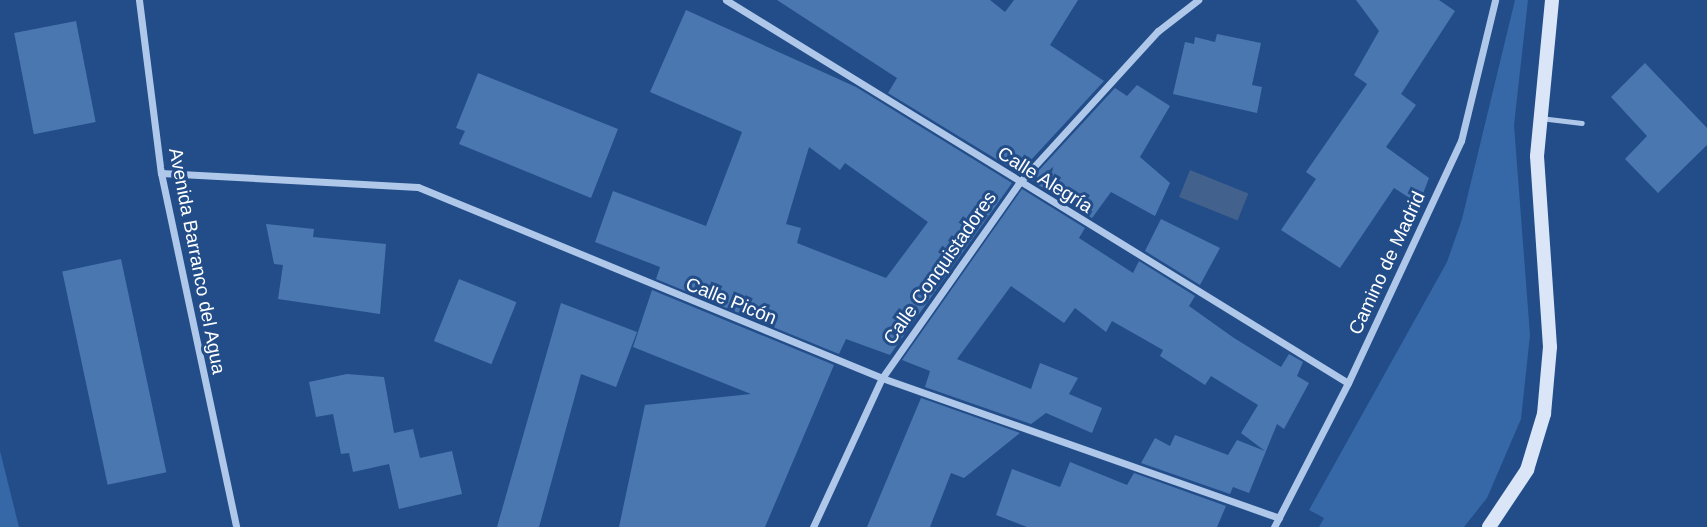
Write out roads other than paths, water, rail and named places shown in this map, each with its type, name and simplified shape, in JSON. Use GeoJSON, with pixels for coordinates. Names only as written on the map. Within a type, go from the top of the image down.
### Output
{"type":"FeatureCollection","features":[{"type":"Feature","properties":{"kind":"street","name":"Avenida Barranco del Agua"},"geometry":{"type":"LineString","coordinates":[[139,0],[161,173],[236,527]]}},
{"type":"Feature","properties":{"kind":"street","name":"Calle Alegría"},"geometry":{"type":"LineString","coordinates":[[726,0],[1019,183],[1349,383]]}},
{"type":"Feature","properties":{"kind":"street","name":"Calle Conquistadores"},"geometry":{"type":"LineString","coordinates":[[813,527],[882,377],[1019,183],[1158,31],[1198,0]]}},
{"type":"Feature","properties":{"kind":"street","name":"Camino de Madrid"},"geometry":{"type":"LineString","coordinates":[[1274,527],[1349,383],[1461,141],[1495,0]]}},
{"type":"Feature","properties":{"kind":"street"},"geometry":{"type":"LineString","coordinates":[[1489,527],[1527,470],[1544,414],[1550,347],[1538,118],[1552,0]]}},
{"type":"Feature","properties":{"kind":"street","name":"Calle Picón"},"geometry":{"type":"LineString","coordinates":[[161,173],[418,187],[882,377],[1279,518]]}},
{"type":"Feature","properties":{"kind":"lane"},"geometry":{"type":"LineString","coordinates":[[1538,118],[1582,123]]}}]}
